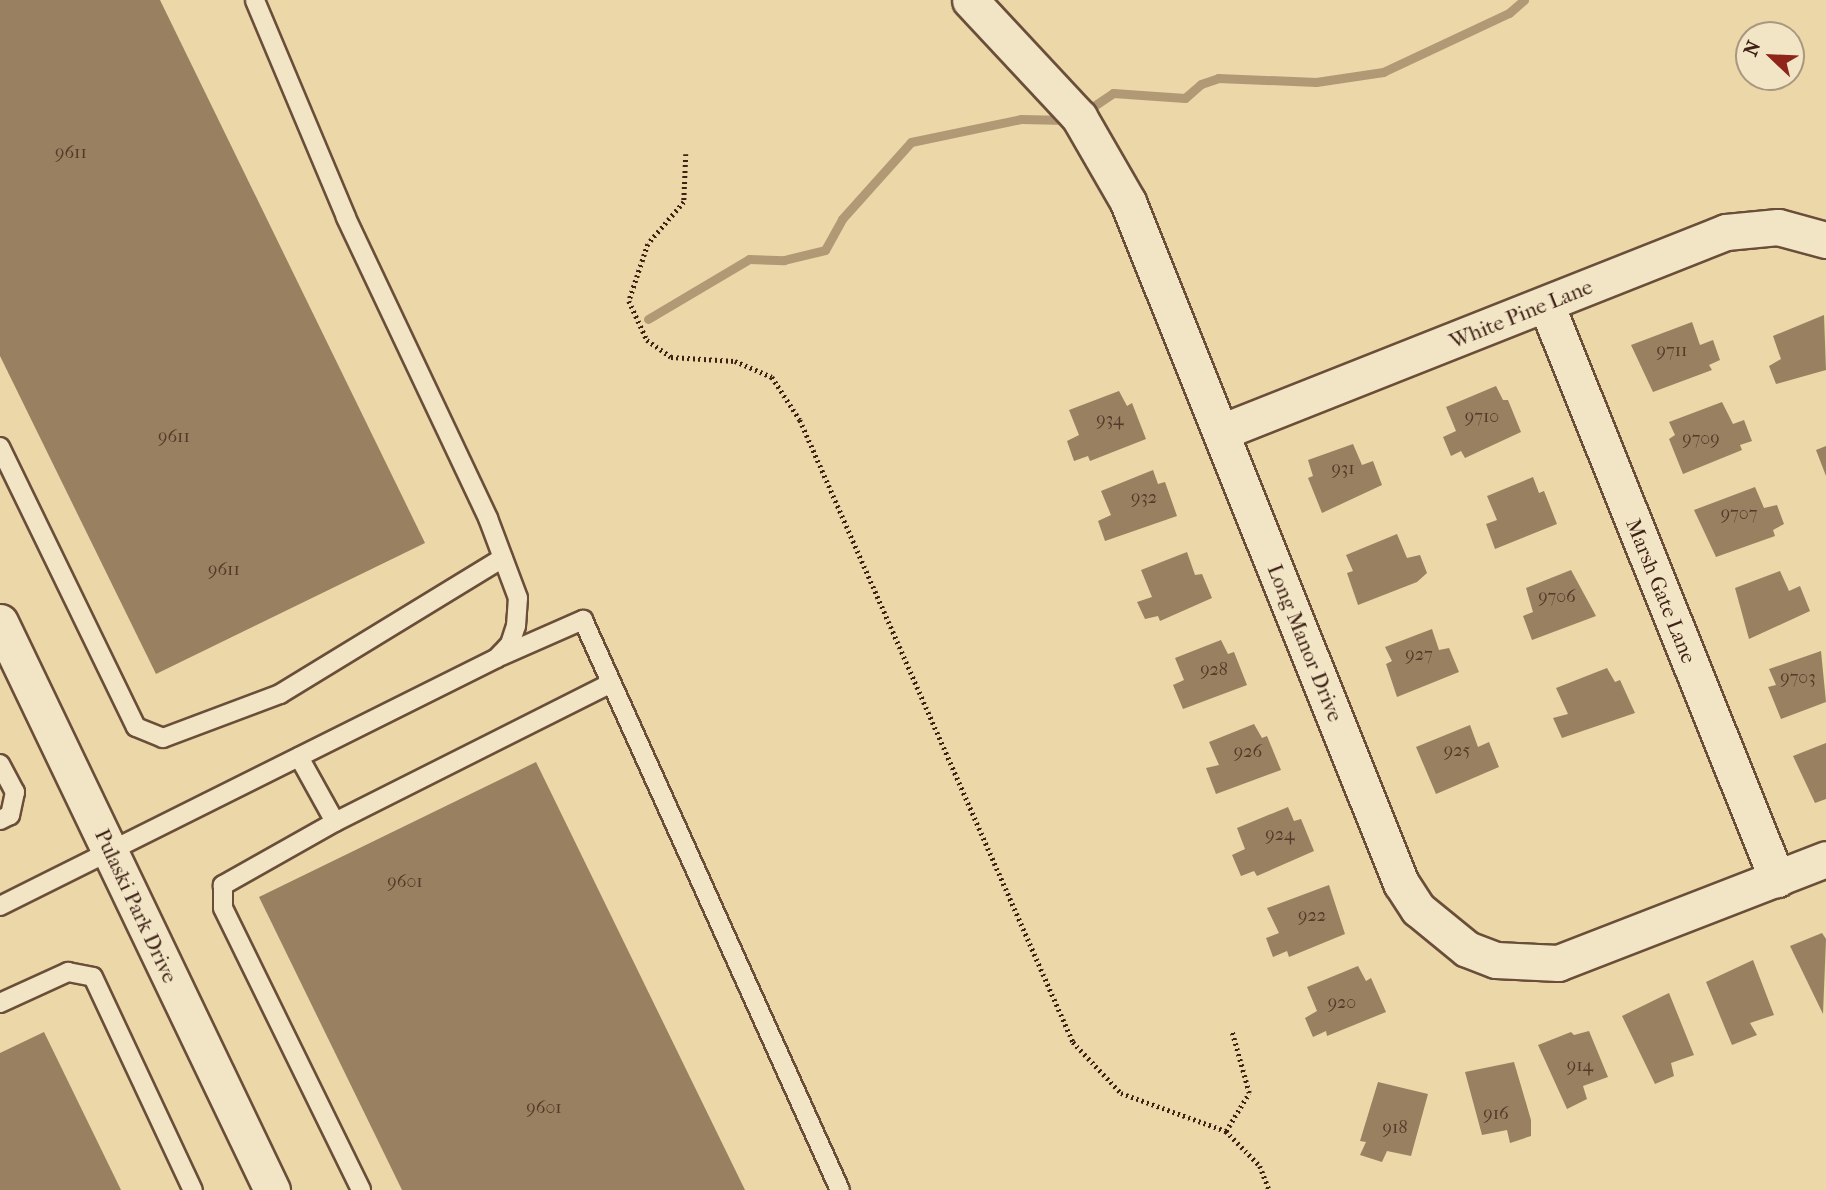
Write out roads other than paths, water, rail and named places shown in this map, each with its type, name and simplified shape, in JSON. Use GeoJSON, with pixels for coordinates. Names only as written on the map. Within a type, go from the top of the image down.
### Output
{"type":"FeatureCollection","features":[{"type":"Feature","properties":{"kind":"street","name":"Long Manor Drive"},"geometry":{"type":"LineString","coordinates":[[970,0],[1057,91],[1098,145],[1128,201],[1401,883],[1441,932],[1496,960],[1558,963],[1826,859]]}},
{"type":"Feature","properties":{"kind":"street","name":"White Pine Lane"},"geometry":{"type":"LineString","coordinates":[[1221,432],[1726,232],[1778,227],[1826,240]]}},
{"type":"Feature","properties":{"kind":"street","name":"Marsh Gate Lane"},"geometry":{"type":"LineString","coordinates":[[1546,304],[1777,879]]}},
{"type":"Feature","properties":{"kind":"street","name":"Pulaski Park Drive"},"geometry":{"type":"LineString","coordinates":[[0,622],[272,1190]]}},
{"type":"Feature","properties":{"kind":"lane"},"geometry":{"type":"LineString","coordinates":[[255,0],[346,217],[503,558],[517,607],[510,644],[497,658]]}},
{"type":"Feature","properties":{"kind":"lane"},"geometry":{"type":"LineString","coordinates":[[0,447],[136,727],[163,738],[280,694],[503,558]]}},
{"type":"Feature","properties":{"kind":"lane"},"geometry":{"type":"LineString","coordinates":[[0,906],[497,658],[583,620],[840,1190]]}},
{"type":"Feature","properties":{"kind":"lane"},"geometry":{"type":"LineString","coordinates":[[360,1190],[223,908],[223,885],[335,822],[611,683]]}},
{"type":"Feature","properties":{"kind":"lane"},"geometry":{"type":"LineString","coordinates":[[299,757],[335,822]]}},
{"type":"Feature","properties":{"kind":"lane"},"geometry":{"type":"LineString","coordinates":[[0,764],[15,792],[10,815],[0,820]]}},
{"type":"Feature","properties":{"kind":"lane"},"geometry":{"type":"LineString","coordinates":[[0,1003],[68,972],[93,977],[193,1190]]}},
{"type":"Feature","properties":{"kind":"waterway"},"geometry":{"type":"LineString","coordinates":[[1085,112],[1113,93],[1185,98],[1201,84],[1218,78],[1316,82],[1383,72],[1509,13],[1524,0]]}},
{"type":"Feature","properties":{"kind":"waterway"},"geometry":{"type":"LineString","coordinates":[[648,319],[749,259],[784,260],[825,250],[842,219],[911,142],[1021,119],[1067,120]]}}]}
